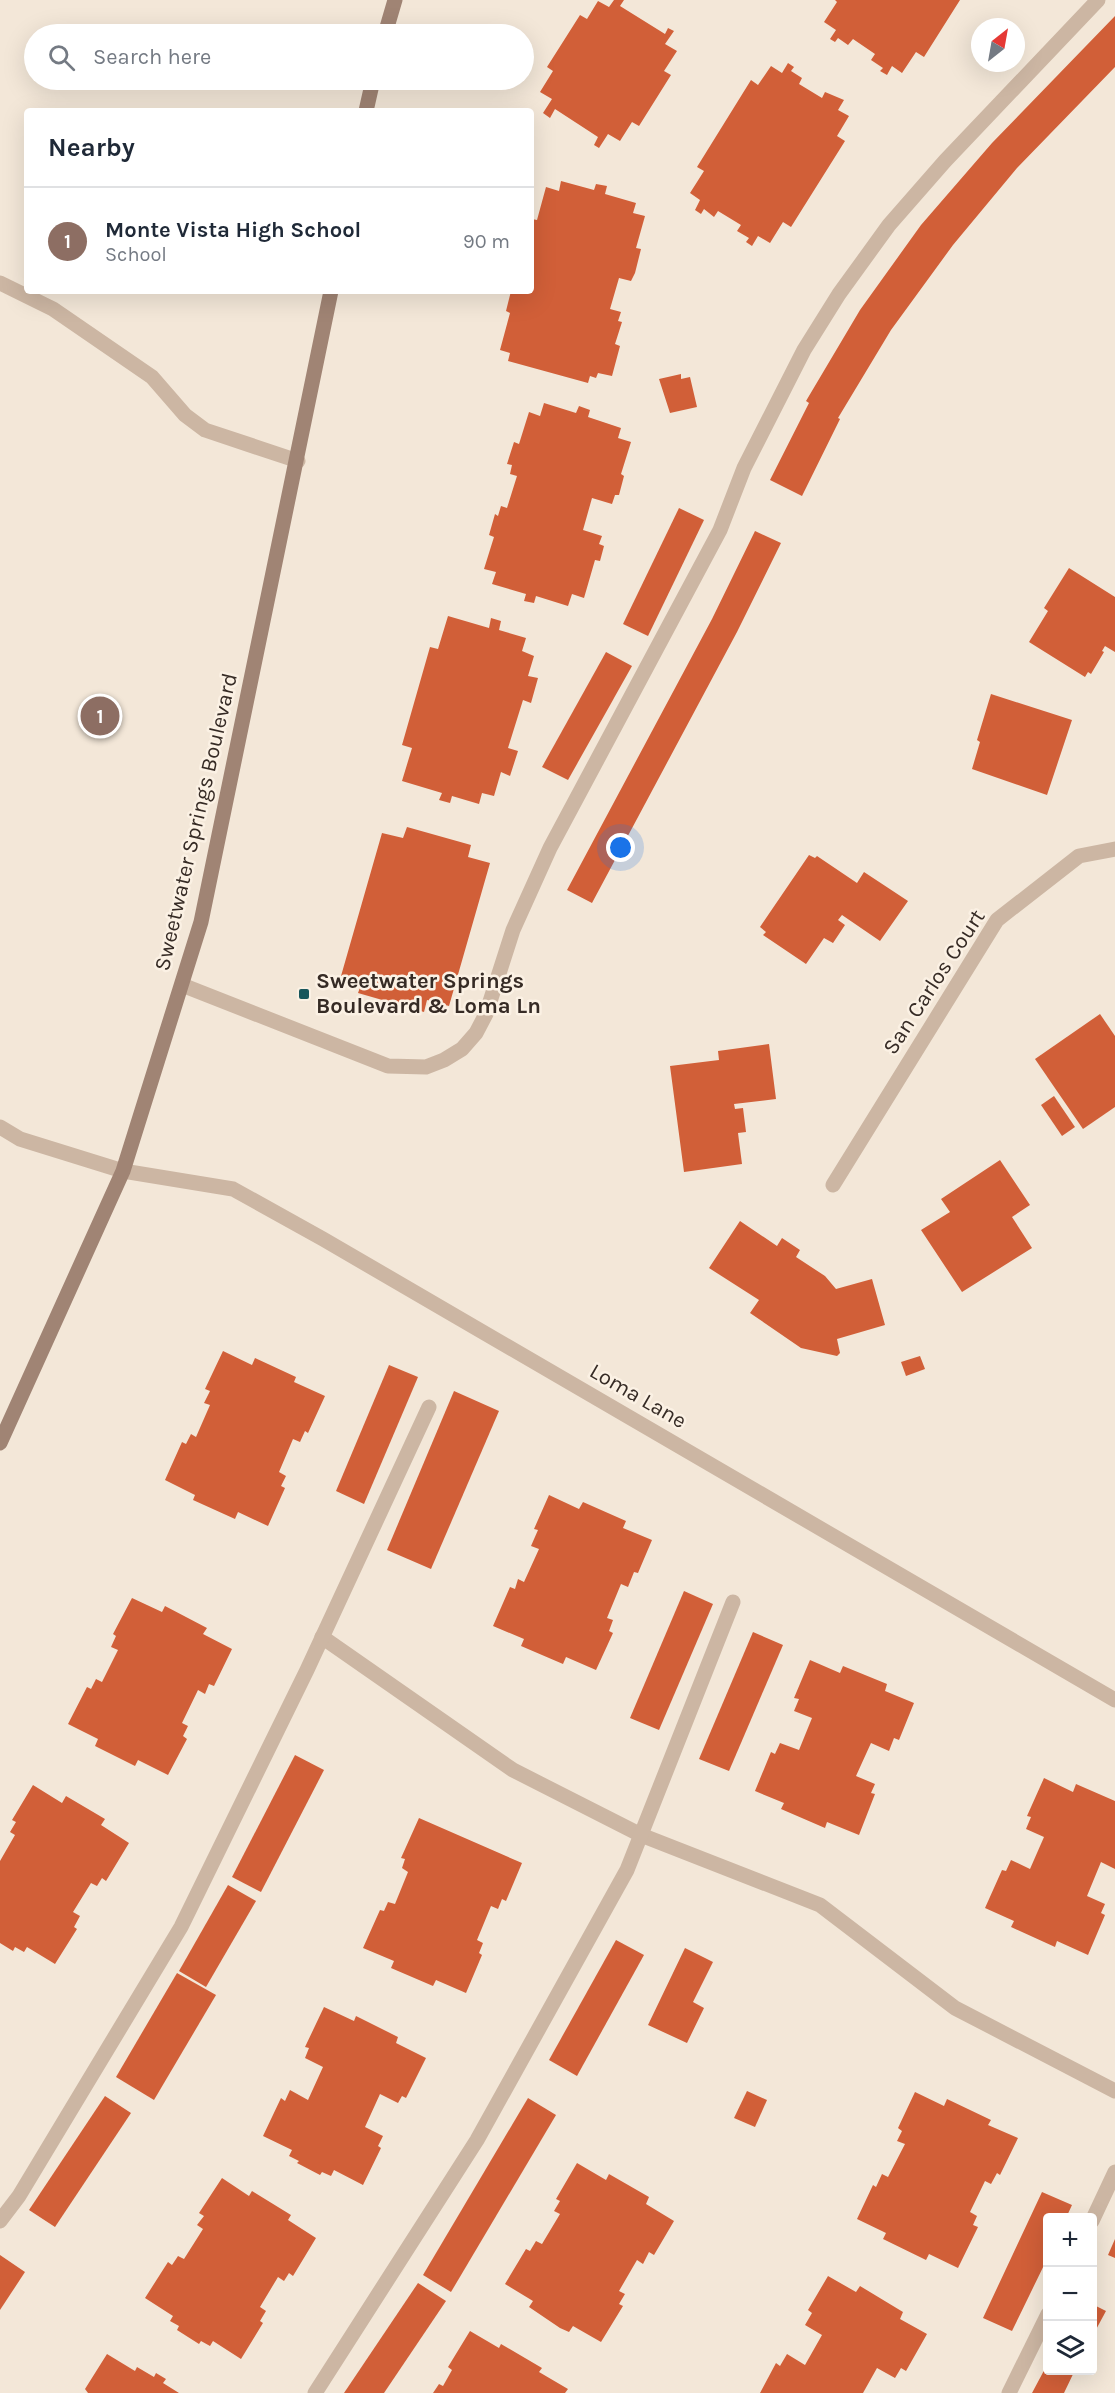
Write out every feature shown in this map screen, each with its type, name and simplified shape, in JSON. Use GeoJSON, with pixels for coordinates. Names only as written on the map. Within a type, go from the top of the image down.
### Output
{"type":"FeatureCollection","features":[{"type":"Feature","properties":{"kind":"main road"},"geometry":{"type":"LineString","coordinates":[[388,24],[395,0]]}},
{"type":"Feature","properties":{"kind":"main road"},"geometry":{"type":"LineString","coordinates":[[367,108],[371,90]]}},
{"type":"Feature","properties":{"kind":"main road","name":"Sweetwater Springs Boulevard"},"geometry":{"type":"LineString","coordinates":[[0,1443],[123,1171],[201,922],[298,461],[330,294]]}},
{"type":"Feature","properties":{"kind":"street"},"geometry":{"type":"LineString","coordinates":[[182,984],[388,1066],[426,1067],[462,1049],[476,1033],[486,1014],[513,930],[550,848],[720,530],[744,468],[804,350],[839,294],[890,225],[945,160],[1098,0]]}},
{"type":"Feature","properties":{"kind":"street"},"geometry":{"type":"LineString","coordinates":[[0,283],[53,309],[152,377],[185,415],[205,430],[298,461]]}},
{"type":"Feature","properties":{"kind":"street","name":"San Carlos Court"},"geometry":{"type":"LineString","coordinates":[[833,1185],[997,920],[1079,856],[1115,849]]}},
{"type":"Feature","properties":{"kind":"street","name":"Loma Lane"},"geometry":{"type":"LineString","coordinates":[[0,1127],[20,1139],[123,1171],[233,1189],[323,1239],[1115,1700]]}},
{"type":"Feature","properties":{"kind":"street"},"geometry":{"type":"LineString","coordinates":[[0,2221],[19,2196],[181,1926],[322,1637],[429,1407]]}},
{"type":"Feature","properties":{"kind":"street"},"geometry":{"type":"LineString","coordinates":[[315,2393],[477,2140],[627,1870],[733,1602]]}},
{"type":"Feature","properties":{"kind":"street"},"geometry":{"type":"LineString","coordinates":[[322,1637],[513,1770],[641,1835],[820,1905],[955,2008],[1115,2091]]}},
{"type":"Feature","properties":{"kind":"street"},"geometry":{"type":"LineString","coordinates":[[1096,2213],[1115,2172]]}},
{"type":"Feature","properties":{"kind":"street"},"geometry":{"type":"LineString","coordinates":[[1009,2393],[1044,2321]]}},
{"type":"Feature","properties":{"kind":"building"},"geometry":{"type":"Polygon","coordinates":[[[614,0],[624,0],[620,6],[665,34],[668,28],[674,31],[665,44],[677,51],[664,71],[671,75],[639,126],[632,122],[620,141],[608,134],[599,148],[594,145],[598,137],[555,109],[550,118],[543,113],[552,99],[540,92],[553,71],[547,67],[580,15],[587,19],[598,1],[609,7],[614,0]]]}},
{"type":"Feature","properties":{"kind":"building"},"geometry":{"type":"Polygon","coordinates":[[[835,0],[960,0],[924,57],[916,52],[902,73],[892,66],[887,75],[880,71],[883,68],[871,60],[875,54],[853,39],[848,45],[838,38],[835,42],[830,39],[836,30],[824,22],[837,2],[835,0]]]}},
{"type":"Feature","properties":{"kind":"building"},"geometry":{"type":"Polygon","coordinates":[[[1115,16],[1115,67],[1017,168],[953,245],[891,330],[838,418],[840,419],[802,496],[770,480],[809,403],[806,401],[860,310],[921,225],[992,143],[1115,16]]]}},
{"type":"Feature","properties":{"kind":"building"},"geometry":{"type":"Polygon","coordinates":[[[788,63],[794,67],[791,71],[802,78],[799,84],[822,98],[825,92],[844,100],[838,110],[849,116],[837,136],[845,141],[791,227],[783,222],[770,243],[758,236],[752,246],[746,242],[749,238],[737,231],[741,225],[718,211],[714,217],[704,209],[701,214],[695,210],[700,200],[690,193],[704,171],[697,167],[751,80],[758,85],[771,66],[782,73],[788,63]]]}},
{"type":"Feature","properties":{"kind":"building"},"geometry":{"type":"Polygon","coordinates":[[[561,181],[594,190],[596,184],[607,186],[605,194],[636,203],[633,213],[645,216],[636,248],[641,249],[635,273],[631,281],[619,278],[610,309],[621,312],[618,321],[622,322],[615,344],[620,346],[612,376],[598,373],[596,378],[590,376],[588,383],[508,361],[510,353],[500,350],[510,313],[506,311],[510,294],[534,294],[534,219],[537,220],[546,187],[559,191],[561,181]]]}},
{"type":"Feature","properties":{"kind":"building"},"geometry":{"type":"Polygon","coordinates":[[[681,374],[681,379],[690,377],[697,407],[670,413],[659,379],[681,374]]]}},
{"type":"Feature","properties":{"kind":"building"},"geometry":{"type":"Polygon","coordinates":[[[544,403],[576,413],[579,406],[590,410],[588,417],[621,428],[618,438],[631,442],[621,474],[624,476],[619,495],[615,495],[612,504],[592,498],[583,530],[602,536],[599,544],[604,546],[600,561],[595,560],[584,598],[572,594],[568,606],[536,596],[534,603],[524,601],[526,594],[492,584],[496,572],[484,569],[494,537],[489,535],[495,514],[498,516],[501,506],[507,508],[517,476],[510,474],[512,465],[507,464],[514,442],[519,444],[529,412],[540,416],[544,403]]]}},
{"type":"Feature","properties":{"kind":"building"},"geometry":{"type":"Polygon","coordinates":[[[679,508],[704,520],[648,636],[623,624],[679,508]]]}},
{"type":"Feature","properties":{"kind":"building"},"geometry":{"type":"Polygon","coordinates":[[[755,531],[781,543],[737,632],[592,903],[567,890],[712,619],[755,531]]]}},
{"type":"Feature","properties":{"kind":"building"},"geometry":{"type":"Polygon","coordinates":[[[1069,568],[1115,597],[1115,652],[1105,646],[1091,674],[1088,672],[1085,677],[1029,642],[1048,611],[1044,608],[1069,568]]]}},
{"type":"Feature","properties":{"kind":"building"},"geometry":{"type":"Polygon","coordinates":[[[448,616],[489,628],[491,618],[501,621],[499,630],[526,638],[522,651],[534,656],[528,676],[538,678],[531,703],[523,700],[508,748],[518,751],[510,776],[501,772],[494,796],[482,793],[479,804],[452,796],[450,803],[439,800],[442,793],[402,781],[412,748],[402,745],[430,647],[438,649],[448,616]]]}},
{"type":"Feature","properties":{"kind":"building"},"geometry":{"type":"Polygon","coordinates":[[[606,652],[632,666],[568,780],[542,767],[606,652]]]}},
{"type":"Feature","properties":{"kind":"building"},"geometry":{"type":"Polygon","coordinates":[[[991,694],[1072,720],[1047,795],[972,769],[980,742],[977,740],[991,694]]]}},
{"type":"Feature","properties":{"kind":"building"},"geometry":{"type":"Polygon","coordinates":[[[407,827],[471,845],[468,857],[490,863],[449,1006],[427,1000],[424,1012],[358,993],[362,982],[341,976],[382,833],[403,838],[407,827]]]}},
{"type":"Feature","properties":{"kind":"building"},"geometry":{"type":"Polygon","coordinates":[[[809,855],[815,858],[817,856],[857,883],[864,872],[908,901],[880,941],[842,915],[838,920],[845,925],[833,943],[824,938],[806,964],[763,935],[766,932],[760,927],[809,855]]]}},
{"type":"Feature","properties":{"kind":"building"},"geometry":{"type":"Polygon","coordinates":[[[1100,1014],[1115,1036],[1115,1107],[1083,1129],[1035,1059],[1100,1014]]]}},
{"type":"Feature","properties":{"kind":"building"},"geometry":{"type":"Polygon","coordinates":[[[769,1044],[776,1099],[734,1104],[735,1109],[743,1108],[746,1132],[738,1133],[742,1164],[684,1172],[670,1066],[719,1060],[718,1051],[769,1044]]]}},
{"type":"Feature","properties":{"kind":"building"},"geometry":{"type":"Polygon","coordinates":[[[1054,1096],[1075,1127],[1062,1136],[1041,1105],[1054,1096]]]}},
{"type":"Feature","properties":{"kind":"building"},"geometry":{"type":"Polygon","coordinates":[[[1000,1160],[1030,1205],[1012,1217],[1032,1248],[962,1292],[921,1230],[950,1212],[941,1199],[1000,1160]]]}},
{"type":"Feature","properties":{"kind":"building"},"geometry":{"type":"Polygon","coordinates":[[[740,1221],[777,1246],[782,1238],[800,1250],[796,1257],[825,1276],[836,1289],[872,1279],[885,1325],[837,1339],[840,1353],[837,1356],[801,1348],[750,1313],[759,1300],[709,1268],[740,1221]]]}},
{"type":"Feature","properties":{"kind":"building"},"geometry":{"type":"Polygon","coordinates":[[[223,1351],[252,1365],[255,1358],[296,1377],[294,1382],[325,1396],[308,1433],[305,1431],[300,1442],[293,1439],[279,1472],[286,1476],[281,1486],[285,1488],[268,1526],[238,1512],[235,1519],[193,1500],[195,1495],[165,1480],[182,1442],[186,1444],[191,1434],[196,1437],[210,1405],[204,1403],[210,1391],[205,1389],[223,1351]]]}},
{"type":"Feature","properties":{"kind":"building"},"geometry":{"type":"Polygon","coordinates":[[[920,1356],[925,1369],[906,1376],[901,1362],[920,1356]]]}},
{"type":"Feature","properties":{"kind":"building"},"geometry":{"type":"Polygon","coordinates":[[[389,1365],[418,1377],[364,1504],[336,1491],[389,1365]]]}},
{"type":"Feature","properties":{"kind":"building"},"geometry":{"type":"Polygon","coordinates":[[[454,1391],[499,1411],[431,1569],[387,1550],[454,1391]]]}},
{"type":"Feature","properties":{"kind":"building"},"geometry":{"type":"Polygon","coordinates":[[[549,1495],[579,1509],[583,1502],[626,1521],[623,1528],[652,1540],[638,1573],[634,1572],[628,1587],[621,1584],[607,1618],[613,1620],[609,1631],[613,1633],[596,1670],[566,1657],[563,1664],[521,1646],[524,1639],[493,1626],[510,1587],[515,1589],[518,1579],[524,1582],[539,1549],[531,1546],[538,1530],[534,1529],[549,1495]]]}},
{"type":"Feature","properties":{"kind":"building"},"geometry":{"type":"Polygon","coordinates":[[[684,1591],[713,1604],[659,1730],[630,1718],[684,1591]]]}},
{"type":"Feature","properties":{"kind":"building"},"geometry":{"type":"Polygon","coordinates":[[[132,1598],[162,1612],[165,1606],[207,1628],[203,1634],[232,1649],[214,1686],[209,1684],[205,1694],[198,1690],[182,1723],[188,1726],[183,1736],[187,1739],[168,1775],[138,1760],[135,1766],[95,1746],[98,1739],[68,1724],[87,1687],[91,1689],[96,1679],[102,1682],[118,1650],[111,1647],[116,1636],[113,1634],[132,1598]]]}},
{"type":"Feature","properties":{"kind":"building"},"geometry":{"type":"Polygon","coordinates":[[[753,1632],[783,1645],[729,1771],[699,1759],[753,1632]]]}},
{"type":"Feature","properties":{"kind":"building"},"geometry":{"type":"Polygon","coordinates":[[[810,1660],[840,1673],[843,1666],[887,1684],[885,1691],[914,1703],[899,1740],[894,1738],[889,1751],[871,1743],[856,1776],[875,1784],[871,1793],[875,1794],[859,1835],[827,1822],[825,1828],[781,1809],[784,1803],[755,1791],[771,1752],[775,1754],[780,1743],[799,1750],[812,1718],[794,1711],[799,1699],[794,1698],[810,1660]]]}},
{"type":"Feature","properties":{"kind":"building"},"geometry":{"type":"Polygon","coordinates":[[[295,1755],[324,1770],[261,1892],[232,1877],[295,1755]]]}},
{"type":"Feature","properties":{"kind":"building"},"geometry":{"type":"Polygon","coordinates":[[[1044,1778],[1073,1792],[1076,1784],[1115,1801],[1115,1869],[1101,1862],[1087,1896],[1105,1904],[1101,1913],[1105,1915],[1088,1955],[1057,1941],[1055,1947],[1011,1927],[1014,1921],[985,1908],[1002,1870],[1006,1871],[1011,1860],[1030,1869],[1044,1837],[1026,1829],[1031,1817],[1027,1816],[1044,1778]]]}},
{"type":"Feature","properties":{"kind":"building"},"geometry":{"type":"Polygon","coordinates":[[[33,1785],[62,1803],[66,1796],[105,1819],[101,1825],[129,1843],[106,1881],[102,1878],[97,1886],[91,1883],[73,1912],[80,1916],[74,1927],[77,1929],[55,1964],[27,1947],[24,1952],[15,1947],[13,1951],[0,1943],[0,1861],[15,1835],[10,1832],[16,1822],[12,1820],[33,1785]]]}},
{"type":"Feature","properties":{"kind":"building"},"geometry":{"type":"Polygon","coordinates":[[[419,1818],[522,1863],[506,1901],[502,1899],[498,1909],[491,1906],[477,1940],[483,1943],[479,1953],[482,1955],[466,1993],[436,1980],[433,1986],[391,1968],[394,1961],[363,1948],[380,1910],[384,1911],[388,1902],[395,1904],[408,1872],[402,1868],[405,1859],[401,1858],[419,1818]]]}},
{"type":"Feature","properties":{"kind":"building"},"geometry":{"type":"Polygon","coordinates":[[[228,1885],[256,1901],[206,1987],[179,1971],[228,1885]]]}},
{"type":"Feature","properties":{"kind":"building"},"geometry":{"type":"Polygon","coordinates":[[[616,1940],[644,1955],[577,2076],[549,2060],[616,1940]]]}},
{"type":"Feature","properties":{"kind":"building"},"geometry":{"type":"Polygon","coordinates":[[[685,1948],[713,1962],[693,2002],[704,2008],[687,2043],[648,2025],[685,1948]]]}},
{"type":"Feature","properties":{"kind":"building"},"geometry":{"type":"Polygon","coordinates":[[[177,1973],[216,1995],[154,2100],[116,2077],[177,1973]]]}},
{"type":"Feature","properties":{"kind":"building"},"geometry":{"type":"Polygon","coordinates":[[[324,2007],[354,2021],[356,2016],[398,2037],[396,2043],[426,2058],[406,2098],[402,2096],[398,2103],[380,2094],[365,2127],[383,2136],[378,2146],[381,2148],[363,2185],[334,2170],[331,2176],[322,2172],[320,2175],[289,2156],[292,2150],[263,2136],[281,2098],[285,2101],[290,2090],[308,2100],[323,2067],[305,2058],[309,2048],[305,2047],[324,2007]]]}},
{"type":"Feature","properties":{"kind":"building"},"geometry":{"type":"Polygon","coordinates":[[[747,2091],[767,2100],[755,2127],[734,2118],[747,2091]]]}},
{"type":"Feature","properties":{"kind":"building"},"geometry":{"type":"Polygon","coordinates":[[[915,2092],[944,2106],[947,2099],[991,2120],[988,2125],[1018,2138],[1000,2175],[997,2173],[991,2184],[985,2181],[970,2212],[977,2216],[973,2225],[978,2227],[958,2268],[929,2254],[926,2260],[883,2239],[886,2233],[857,2219],[873,2185],[876,2187],[882,2174],[888,2177],[905,2144],[897,2141],[902,2131],[898,2128],[915,2092]]]}},
{"type":"Feature","properties":{"kind":"building"},"geometry":{"type":"Polygon","coordinates":[[[105,2096],[131,2113],[55,2227],[29,2210],[105,2096]]]}},
{"type":"Feature","properties":{"kind":"building"},"geometry":{"type":"Polygon","coordinates":[[[528,2098],[556,2115],[451,2292],[423,2275],[528,2098]]]}},
{"type":"Feature","properties":{"kind":"building"},"geometry":{"type":"Polygon","coordinates":[[[577,2163],[606,2180],[609,2174],[649,2197],[646,2204],[674,2221],[654,2255],[649,2252],[643,2264],[637,2260],[619,2291],[625,2294],[619,2304],[623,2306],[601,2342],[573,2326],[569,2332],[560,2328],[529,2307],[533,2301],[505,2284],[526,2249],[530,2251],[536,2241],[542,2244],[560,2214],[554,2211],[560,2201],[556,2199],[577,2163]]]}},
{"type":"Feature","properties":{"kind":"building"},"geometry":{"type":"Polygon","coordinates":[[[222,2178],[249,2196],[252,2191],[291,2215],[288,2220],[316,2238],[293,2276],[289,2273],[284,2281],[278,2277],[260,2307],[266,2311],[260,2321],[263,2323],[241,2359],[213,2341],[210,2346],[201,2341],[199,2344],[177,2330],[179,2326],[170,2321],[173,2316],[145,2298],[168,2262],[172,2265],[178,2256],[184,2259],[203,2229],[197,2225],[204,2216],[199,2213],[222,2178]]]}},
{"type":"Feature","properties":{"kind":"building"},"geometry":{"type":"Polygon","coordinates":[[[1042,2192],[1072,2205],[1068,2213],[1043,2213],[1043,2267],[1012,2331],[983,2318],[1042,2192]]]}},
{"type":"Feature","properties":{"kind":"building"},"geometry":{"type":"Polygon","coordinates":[[[1115,2239],[1115,2258],[1108,2255],[1115,2239]]]}},
{"type":"Feature","properties":{"kind":"building"},"geometry":{"type":"Polygon","coordinates":[[[0,2255],[25,2272],[0,2310],[0,2255]]]}},
{"type":"Feature","properties":{"kind":"building"},"geometry":{"type":"Polygon","coordinates":[[[828,2276],[856,2292],[860,2286],[903,2312],[900,2319],[927,2334],[906,2371],[901,2368],[895,2378],[877,2368],[863,2393],[760,2393],[776,2363],[780,2366],[787,2354],[805,2365],[822,2335],[805,2325],[812,2313],[808,2310],[828,2276]]]}},
{"type":"Feature","properties":{"kind":"building"},"geometry":{"type":"Polygon","coordinates":[[[418,2283],[446,2301],[384,2393],[344,2393],[418,2283]]]}},
{"type":"Feature","properties":{"kind":"building"},"geometry":{"type":"Polygon","coordinates":[[[1097,2306],[1106,2311],[1097,2328],[1097,2306]]]}},
{"type":"Feature","properties":{"kind":"building"},"geometry":{"type":"Polygon","coordinates":[[[470,2331],[499,2348],[501,2344],[542,2368],[539,2372],[568,2389],[565,2393],[433,2393],[439,2384],[443,2386],[452,2370],[448,2367],[470,2331]]]}},
{"type":"Feature","properties":{"kind":"building"},"geometry":{"type":"Polygon","coordinates":[[[107,2354],[135,2371],[137,2367],[154,2377],[156,2373],[166,2379],[163,2383],[179,2393],[88,2393],[85,2389],[107,2354]]]}},
{"type":"Feature","properties":{"kind":"building"},"geometry":{"type":"Polygon","coordinates":[[[1043,2372],[1043,2375],[1073,2375],[1064,2393],[1032,2393],[1043,2372]]]}},
{"type":"Feature","properties":{"kind":"place","name":"Monte Vista High School"},"geometry":{"type":"Point","coordinates":[100,716]}},
{"type":"Feature","properties":{"kind":"place","name":"Sweetwater Springs Boulevard & Loma Ln"},"geometry":{"type":"Point","coordinates":[304,994]}}]}
